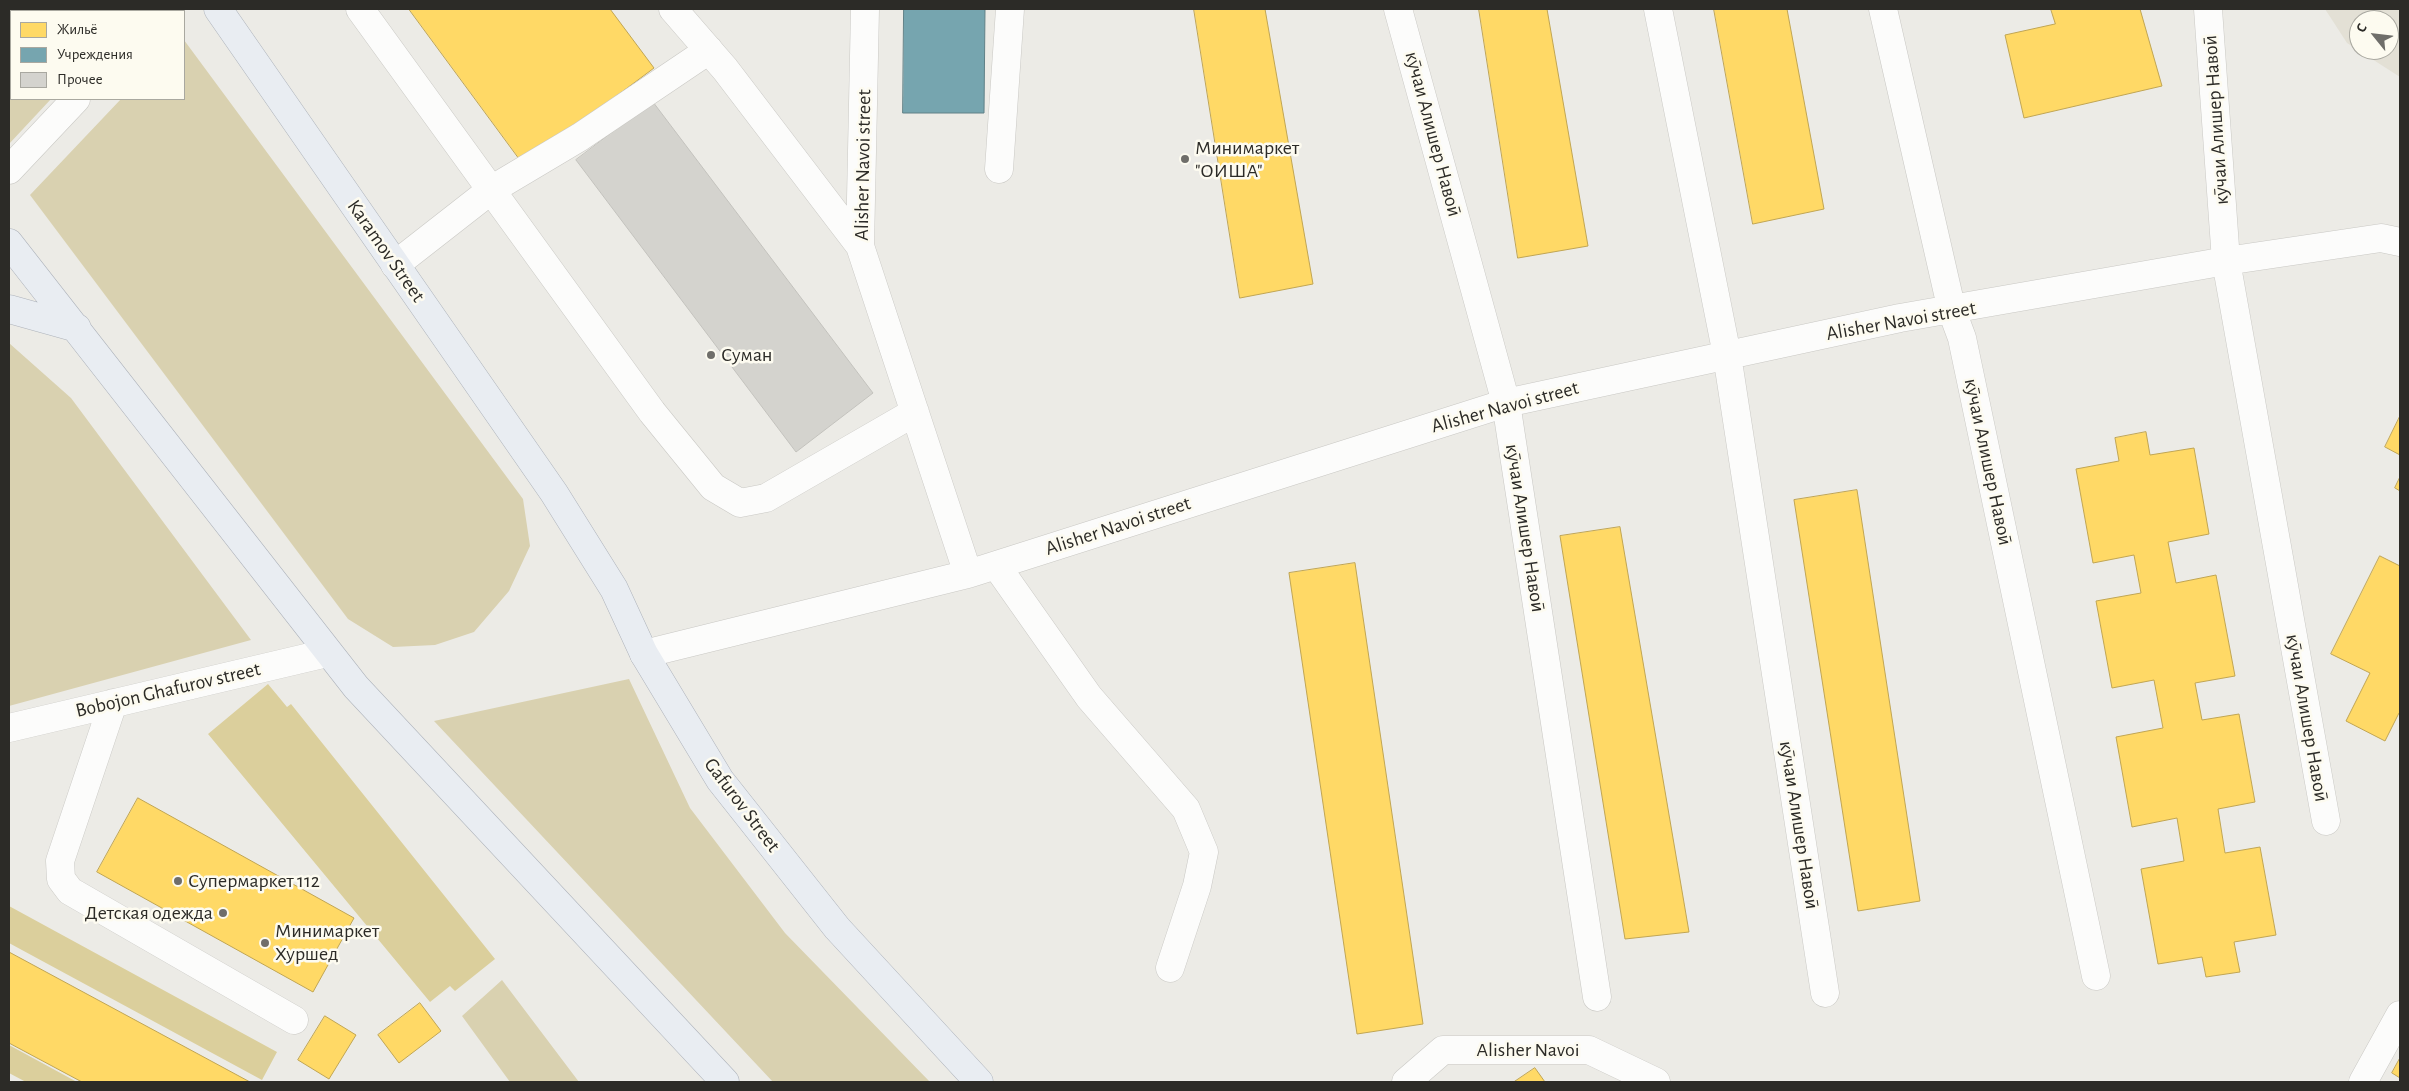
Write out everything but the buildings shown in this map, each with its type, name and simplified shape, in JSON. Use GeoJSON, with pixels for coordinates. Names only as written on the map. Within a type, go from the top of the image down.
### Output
{"type":"FeatureCollection","features":[{"type":"Feature","properties":{"kind":"main road","name":"Karamov Street"},"geometry":{"type":"LineString","coordinates":[[218,9],[554,493]]}},
{"type":"Feature","properties":{"kind":"main road"},"geometry":{"type":"LineString","coordinates":[[9,243],[356,687],[725,1082]]}},
{"type":"Feature","properties":{"kind":"main road"},"geometry":{"type":"LineString","coordinates":[[9,309],[77,328]]}},
{"type":"Feature","properties":{"kind":"main road","name":"Gafurov Street"},"geometry":{"type":"LineString","coordinates":[[554,493],[614,589],[644,654],[720,780],[837,928],[979,1082]]}},
{"type":"Feature","properties":{"kind":"street"},"geometry":{"type":"LineString","coordinates":[[360,9],[652,412],[713,487],[740,503],[766,498],[915,412]]}},
{"type":"Feature","properties":{"kind":"street"},"geometry":{"type":"LineString","coordinates":[[672,9],[709,50],[860,246]]}},
{"type":"Feature","properties":{"kind":"street","name":"Alisher Navoi street"},"geometry":{"type":"LineString","coordinates":[[865,9],[860,246],[968,574]]}},
{"type":"Feature","properties":{"kind":"street"},"geometry":{"type":"LineString","coordinates":[[1000,169],[1010,9]]}},
{"type":"Feature","properties":{"kind":"street","name":"кӯчаи Алишер Навоӣ"},"geometry":{"type":"LineString","coordinates":[[1398,9],[1506,403],[1597,998]]}},
{"type":"Feature","properties":{"kind":"street","name":"кӯчаи Алишер Навоӣ"},"geometry":{"type":"LineString","coordinates":[[1658,9],[1727,355],[1825,992]]}},
{"type":"Feature","properties":{"kind":"street","name":"кӯчаи Алишер Навоӣ"},"geometry":{"type":"LineString","coordinates":[[1884,9],[1952,311],[1962,338],[2096,976]]}},
{"type":"Feature","properties":{"kind":"street","name":"кӯчаи Алишер Навоӣ"},"geometry":{"type":"LineString","coordinates":[[2208,9],[2226,261],[2326,821]]}},
{"type":"Feature","properties":{"kind":"street"},"geometry":{"type":"LineString","coordinates":[[395,265],[491,190],[580,137],[709,50]]}},
{"type":"Feature","properties":{"kind":"street"},"geometry":{"type":"LineString","coordinates":[[9,170],[75,100]]}},
{"type":"Feature","properties":{"kind":"street"},"geometry":{"type":"LineString","coordinates":[[2226,261],[2381,238],[2400,242]]}},
{"type":"Feature","properties":{"kind":"street","name":"Alisher Navoi street"},"geometry":{"type":"LineString","coordinates":[[644,654],[996,566],[1506,403],[1900,318],[1952,311],[2226,261]]}},
{"type":"Feature","properties":{"kind":"street"},"geometry":{"type":"LineString","coordinates":[[996,566],[1089,698],[1186,809],[1204,852],[1197,886],[1170,968]]}},
{"type":"Feature","properties":{"kind":"street","name":"Bobojon Ghafurov street"},"geometry":{"type":"LineString","coordinates":[[9,728],[328,653]]}},
{"type":"Feature","properties":{"kind":"street"},"geometry":{"type":"LineString","coordinates":[[112,703],[60,861],[61,879],[70,890],[294,1020]]}},
{"type":"Feature","properties":{"kind":"street"},"geometry":{"type":"LineString","coordinates":[[2363,1082],[2400,1015]]}},
{"type":"Feature","properties":{"kind":"street","name":"Alisher Navoi"},"geometry":{"type":"LineString","coordinates":[[1406,1082],[1443,1050],[1588,1050],[1656,1082]]}},
{"type":"Feature","properties":{"kind":"shaded area"},"geometry":{"type":"Polygon","coordinates":[[[9,9],[102,9],[10,10],[10,100],[50,100],[9,144],[9,9]]]}},
{"type":"Feature","properties":{"kind":"shaded area"},"geometry":{"type":"Polygon","coordinates":[[[2325,9],[2400,9],[2400,77],[2374,60],[2399,60],[2399,10],[2349,10],[2349,44],[2325,9]]]}},
{"type":"Feature","properties":{"kind":"shaded area"},"geometry":{"type":"Polygon","coordinates":[[[185,41],[523,499],[530,546],[509,591],[474,632],[435,645],[393,647],[348,619],[30,195],[120,100],[185,100],[185,41]]]}},
{"type":"Feature","properties":{"kind":"shaded area"},"geometry":{"type":"Polygon","coordinates":[[[9,343],[71,398],[251,640],[9,706],[9,343]]]}},
{"type":"Feature","properties":{"kind":"shaded area"},"geometry":{"type":"Polygon","coordinates":[[[629,679],[690,808],[785,933],[930,1082],[773,1082],[434,721],[629,679]]]}},
{"type":"Feature","properties":{"kind":"shaded area"},"geometry":{"type":"Polygon","coordinates":[[[268,684],[287,707],[291,704],[495,959],[455,991],[450,986],[430,1002],[208,734],[268,684]]]}},
{"type":"Feature","properties":{"kind":"shaded area"},"geometry":{"type":"Polygon","coordinates":[[[9,906],[277,1052],[262,1080],[9,943],[9,906]]]}},
{"type":"Feature","properties":{"kind":"shaded area"},"geometry":{"type":"Polygon","coordinates":[[[502,980],[579,1082],[510,1082],[462,1016],[502,980]]]}},
{"type":"Feature","properties":{"kind":"shaded area"},"geometry":{"type":"Polygon","coordinates":[[[9,1045],[77,1082],[26,1082],[9,1073],[9,1045]]]}},
{"type":"Feature","properties":{"kind":"place","name":"Минимаркет \"ОИША\""},"geometry":{"type":"Point","coordinates":[1185,159]}},
{"type":"Feature","properties":{"kind":"place","name":"Суман"},"geometry":{"type":"Point","coordinates":[711,355]}},
{"type":"Feature","properties":{"kind":"place","name":"Супермаркет 112"},"geometry":{"type":"Point","coordinates":[178,881]}},
{"type":"Feature","properties":{"kind":"place","name":"Детская одежда"},"geometry":{"type":"Point","coordinates":[223,913]}},
{"type":"Feature","properties":{"kind":"place","name":"Минимаркет Хуршед"},"geometry":{"type":"Point","coordinates":[265,943]}}]}
